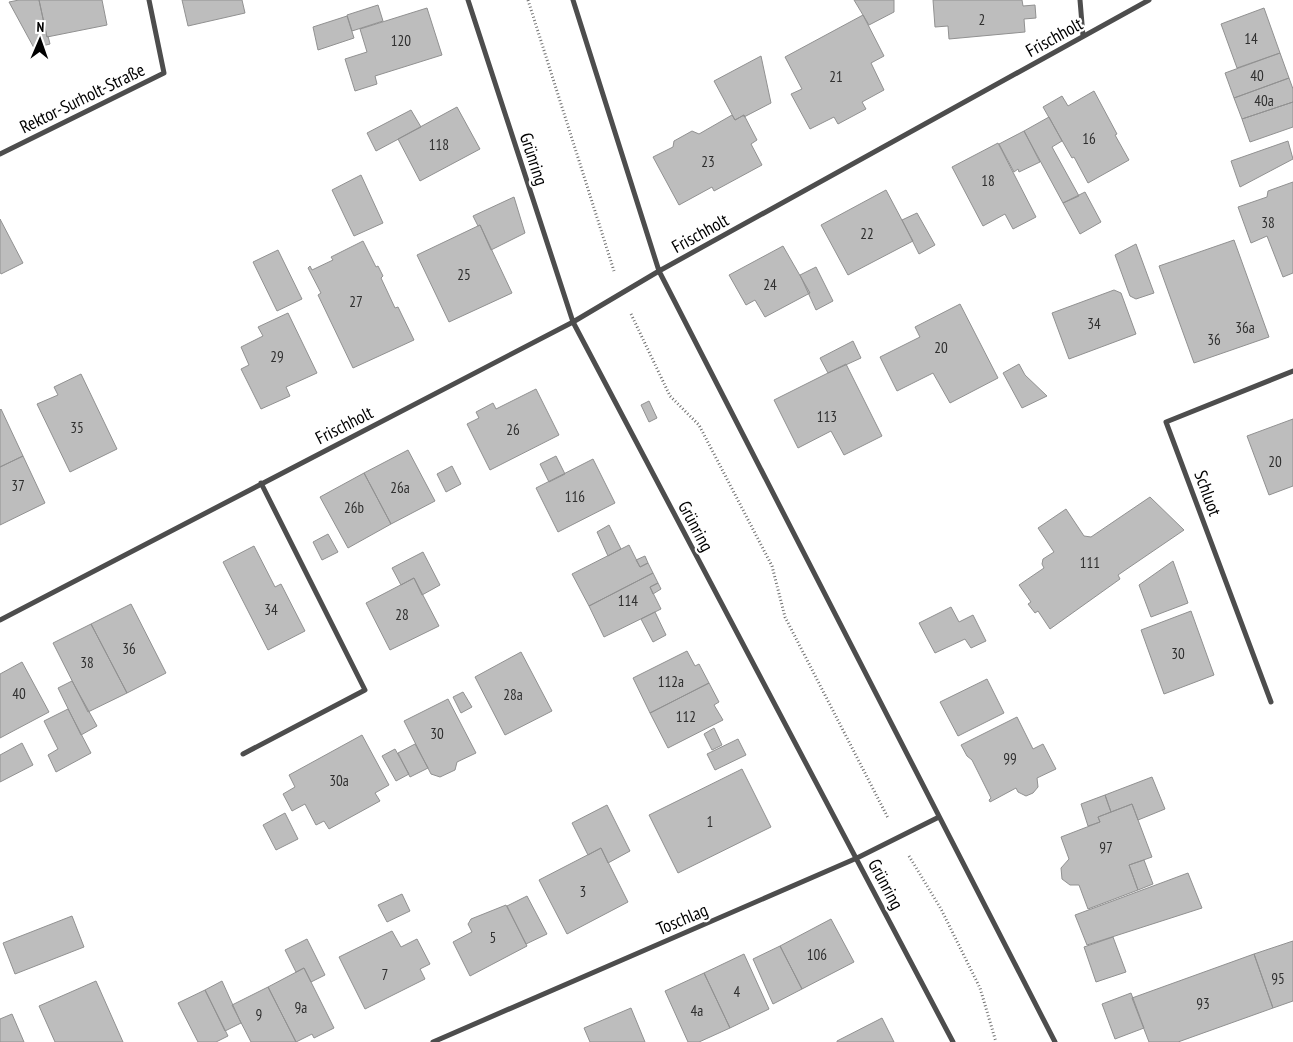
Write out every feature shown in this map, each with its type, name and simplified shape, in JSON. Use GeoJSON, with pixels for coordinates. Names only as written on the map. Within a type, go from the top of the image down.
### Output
{"type":"FeatureCollection","features":[{"type":"Feature","properties":{"kind":"street","name":"Rektor-Surholt-Straße"},"geometry":{"type":"LineString","coordinates":[[0,154],[164,73],[149,0]]}},
{"type":"Feature","properties":{"kind":"street","name":"Grünring"},"geometry":{"type":"LineString","coordinates":[[468,0],[573,322],[953,1042]]}},
{"type":"Feature","properties":{"kind":"street"},"geometry":{"type":"LineString","coordinates":[[573,0],[659,271],[1055,1042]]}},
{"type":"Feature","properties":{"kind":"street"},"geometry":{"type":"LineString","coordinates":[[1080,0],[1083,36]]}},
{"type":"Feature","properties":{"kind":"street","name":"Frischholt"},"geometry":{"type":"LineString","coordinates":[[0,620],[573,322],[659,271],[1150,0]]}},
{"type":"Feature","properties":{"kind":"street","name":"Schluot"},"geometry":{"type":"LineString","coordinates":[[1271,702],[1166,422],[1293,371]]}},
{"type":"Feature","properties":{"kind":"street"},"geometry":{"type":"LineString","coordinates":[[243,754],[365,690],[261,483]]}},
{"type":"Feature","properties":{"kind":"street","name":"Toschlag"},"geometry":{"type":"LineString","coordinates":[[434,1042],[857,858],[939,817]]}},
{"type":"Feature","properties":{"kind":"path","name":"Grünring"},"geometry":{"type":"LineString","coordinates":[[528,0],[622,294],[670,396],[699,425],[768,558],[772,566],[785,618],[898,838],[941,909],[980,988],[996,1042]]}},
{"type":"Feature","properties":{"kind":"building"},"geometry":{"type":"Polygon","coordinates":[[[39,0],[50,44],[34,48],[9,2],[39,0]]]}},
{"type":"Feature","properties":{"kind":"building"},"geometry":{"type":"Polygon","coordinates":[[[39,0],[102,0],[107,25],[47,37],[39,0]]]}},
{"type":"Feature","properties":{"kind":"building"},"geometry":{"type":"Polygon","coordinates":[[[182,0],[242,0],[245,13],[188,26],[182,0]]]}},
{"type":"Feature","properties":{"kind":"building"},"geometry":{"type":"Polygon","coordinates":[[[854,0],[894,0],[894,12],[869,25],[854,0]]]}},
{"type":"Feature","properties":{"kind":"building"},"geometry":{"type":"Polygon","coordinates":[[[933,0],[1022,0],[1023,6],[1035,5],[1036,18],[1024,19],[1025,32],[949,39],[948,26],[935,27],[933,0]]]}},
{"type":"Feature","properties":{"kind":"building"},"geometry":{"type":"Polygon","coordinates":[[[378,5],[383,21],[352,31],[347,15],[378,5]]]}},
{"type":"Feature","properties":{"kind":"building"},"geometry":{"type":"Polygon","coordinates":[[[427,8],[442,55],[375,76],[377,84],[355,91],[345,59],[367,52],[360,29],[427,8]]]}},
{"type":"Feature","properties":{"kind":"building"},"geometry":{"type":"Polygon","coordinates":[[[1264,8],[1280,53],[1237,68],[1221,24],[1264,8]]]}},
{"type":"Feature","properties":{"kind":"building"},"geometry":{"type":"Polygon","coordinates":[[[863,15],[884,56],[871,63],[884,90],[862,102],[866,109],[838,124],[834,117],[810,129],[791,94],[802,89],[785,57],[863,15]]]}},
{"type":"Feature","properties":{"kind":"building"},"geometry":{"type":"Polygon","coordinates":[[[347,16],[354,38],[318,50],[313,27],[347,16]]]}},
{"type":"Feature","properties":{"kind":"building"},"geometry":{"type":"Polygon","coordinates":[[[1280,53],[1289,78],[1234,98],[1225,73],[1280,53]]]}},
{"type":"Feature","properties":{"kind":"building"},"geometry":{"type":"Polygon","coordinates":[[[761,56],[771,103],[735,120],[714,81],[761,56]]]}},
{"type":"Feature","properties":{"kind":"building"},"geometry":{"type":"Polygon","coordinates":[[[1289,78],[1293,89],[1293,102],[1242,119],[1234,98],[1289,78]]]}},
{"type":"Feature","properties":{"kind":"building"},"geometry":{"type":"Polygon","coordinates":[[[1094,91],[1129,160],[1088,183],[1043,107],[1062,96],[1068,106],[1094,91]]]}},
{"type":"Feature","properties":{"kind":"building"},"geometry":{"type":"Polygon","coordinates":[[[1293,102],[1293,127],[1250,142],[1242,119],[1293,102]]]}},
{"type":"Feature","properties":{"kind":"building"},"geometry":{"type":"Polygon","coordinates":[[[457,107],[480,149],[420,181],[398,139],[457,107]]]}},
{"type":"Feature","properties":{"kind":"building"},"geometry":{"type":"Polygon","coordinates":[[[411,110],[421,127],[376,151],[367,133],[411,110]]]}},
{"type":"Feature","properties":{"kind":"building"},"geometry":{"type":"Polygon","coordinates":[[[732,115],[735,120],[744,115],[757,140],[751,144],[762,165],[714,191],[712,187],[679,205],[653,157],[673,147],[674,141],[692,131],[699,134],[732,115]]]}},
{"type":"Feature","properties":{"kind":"building"},"geometry":{"type":"Polygon","coordinates":[[[1049,117],[1062,141],[1052,147],[1079,196],[1063,203],[1024,131],[1049,117]]]}},
{"type":"Feature","properties":{"kind":"building"},"geometry":{"type":"Polygon","coordinates":[[[1024,131],[1040,162],[1019,172],[1018,169],[1014,172],[999,144],[1024,131]]]}},
{"type":"Feature","properties":{"kind":"building"},"geometry":{"type":"Polygon","coordinates":[[[1288,141],[1293,159],[1240,187],[1231,161],[1288,141]]]}},
{"type":"Feature","properties":{"kind":"building"},"geometry":{"type":"Polygon","coordinates":[[[998,143],[1036,217],[1013,229],[1005,214],[983,226],[952,167],[998,143]]]}},
{"type":"Feature","properties":{"kind":"building"},"geometry":{"type":"Polygon","coordinates":[[[361,175],[383,223],[354,236],[332,190],[361,175]]]}},
{"type":"Feature","properties":{"kind":"building"},"geometry":{"type":"Polygon","coordinates":[[[1293,182],[1293,273],[1283,277],[1267,236],[1251,243],[1238,207],[1267,197],[1268,191],[1293,182]]]}},
{"type":"Feature","properties":{"kind":"building"},"geometry":{"type":"Polygon","coordinates":[[[886,190],[913,241],[848,275],[821,225],[886,190]]]}},
{"type":"Feature","properties":{"kind":"building"},"geometry":{"type":"Polygon","coordinates":[[[1085,192],[1101,222],[1080,234],[1063,203],[1085,192]]]}},
{"type":"Feature","properties":{"kind":"building"},"geometry":{"type":"Polygon","coordinates":[[[514,197],[525,233],[491,250],[480,225],[478,226],[473,216],[514,197]]]}},
{"type":"Feature","properties":{"kind":"building"},"geometry":{"type":"Polygon","coordinates":[[[917,213],[935,245],[919,254],[902,220],[917,213]]]}},
{"type":"Feature","properties":{"kind":"building"},"geometry":{"type":"Polygon","coordinates":[[[0,219],[23,263],[1,274],[0,272],[0,219]]]}},
{"type":"Feature","properties":{"kind":"building"},"geometry":{"type":"Polygon","coordinates":[[[480,225],[512,293],[449,322],[417,255],[480,225]]]}},
{"type":"Feature","properties":{"kind":"building"},"geometry":{"type":"Polygon","coordinates":[[[1234,240],[1269,337],[1194,363],[1159,266],[1234,240]]]}},
{"type":"Feature","properties":{"kind":"building"},"geometry":{"type":"Polygon","coordinates":[[[363,241],[376,267],[378,266],[383,276],[381,278],[395,308],[398,307],[414,340],[353,368],[318,295],[321,293],[308,268],[310,266],[312,270],[333,260],[331,257],[363,241]]]}},
{"type":"Feature","properties":{"kind":"building"},"geometry":{"type":"Polygon","coordinates":[[[1136,244],[1154,293],[1136,299],[1130,296],[1115,255],[1136,244]]]}},
{"type":"Feature","properties":{"kind":"building"},"geometry":{"type":"Polygon","coordinates":[[[783,246],[810,293],[765,317],[755,300],[746,305],[729,275],[783,246]]]}},
{"type":"Feature","properties":{"kind":"building"},"geometry":{"type":"Polygon","coordinates":[[[278,250],[302,299],[277,311],[253,262],[278,250]]]}},
{"type":"Feature","properties":{"kind":"building"},"geometry":{"type":"Polygon","coordinates":[[[816,267],[833,301],[816,310],[800,275],[816,267]]]}},
{"type":"Feature","properties":{"kind":"building"},"geometry":{"type":"Polygon","coordinates":[[[1114,290],[1121,293],[1136,334],[1069,359],[1052,313],[1114,290]]]}},
{"type":"Feature","properties":{"kind":"building"},"geometry":{"type":"Polygon","coordinates":[[[960,304],[998,378],[950,403],[933,373],[897,391],[880,357],[920,337],[915,327],[960,304]]]}},
{"type":"Feature","properties":{"kind":"building"},"geometry":{"type":"Polygon","coordinates":[[[288,313],[317,373],[286,387],[290,396],[261,409],[241,369],[249,365],[241,347],[263,336],[258,327],[288,313]]]}},
{"type":"Feature","properties":{"kind":"building"},"geometry":{"type":"Polygon","coordinates":[[[853,341],[861,358],[828,373],[820,358],[853,341]]]}},
{"type":"Feature","properties":{"kind":"building"},"geometry":{"type":"Polygon","coordinates":[[[846,364],[882,436],[844,455],[831,431],[798,448],[774,400],[846,364]]]}},
{"type":"Feature","properties":{"kind":"building"},"geometry":{"type":"Polygon","coordinates":[[[1019,364],[1025,375],[1047,396],[1022,408],[1003,373],[1019,364]]]}},
{"type":"Feature","properties":{"kind":"building"},"geometry":{"type":"Polygon","coordinates":[[[81,374],[117,449],[70,472],[37,404],[58,395],[54,387],[81,374]]]}},
{"type":"Feature","properties":{"kind":"building"},"geometry":{"type":"Polygon","coordinates":[[[536,389],[559,435],[490,470],[467,424],[479,418],[476,412],[493,403],[496,409],[536,389]]]}},
{"type":"Feature","properties":{"kind":"building"},"geometry":{"type":"Polygon","coordinates":[[[649,401],[657,418],[649,422],[641,405],[649,401]]]}},
{"type":"Feature","properties":{"kind":"building"},"geometry":{"type":"Polygon","coordinates":[[[0,410],[23,456],[0,467],[0,410]]]}},
{"type":"Feature","properties":{"kind":"building"},"geometry":{"type":"Polygon","coordinates":[[[1293,419],[1293,486],[1269,495],[1247,436],[1293,419]]]}},
{"type":"Feature","properties":{"kind":"building"},"geometry":{"type":"Polygon","coordinates":[[[408,450],[435,501],[391,524],[364,473],[408,450]]]}},
{"type":"Feature","properties":{"kind":"building"},"geometry":{"type":"Polygon","coordinates":[[[23,456],[45,503],[0,525],[0,467],[23,456]]]}},
{"type":"Feature","properties":{"kind":"building"},"geometry":{"type":"Polygon","coordinates":[[[556,456],[565,474],[549,482],[540,464],[556,456]]]}},
{"type":"Feature","properties":{"kind":"building"},"geometry":{"type":"Polygon","coordinates":[[[593,459],[615,503],[558,532],[536,488],[593,459]]]}},
{"type":"Feature","properties":{"kind":"building"},"geometry":{"type":"Polygon","coordinates":[[[452,466],[461,484],[446,492],[437,474],[452,466]]]}},
{"type":"Feature","properties":{"kind":"building"},"geometry":{"type":"Polygon","coordinates":[[[364,473],[391,524],[348,548],[320,497],[364,473]]]}},
{"type":"Feature","properties":{"kind":"building"},"geometry":{"type":"Polygon","coordinates":[[[1150,497],[1184,530],[1118,575],[1120,579],[1050,629],[1038,611],[1035,613],[1028,604],[1031,602],[1019,585],[1044,568],[1042,564],[1043,559],[1054,552],[1038,528],[1066,509],[1084,536],[1091,537],[1150,497]]]}},
{"type":"Feature","properties":{"kind":"building"},"geometry":{"type":"Polygon","coordinates":[[[609,525],[621,549],[608,556],[597,532],[609,525]]]}},
{"type":"Feature","properties":{"kind":"building"},"geometry":{"type":"Polygon","coordinates":[[[328,534],[338,552],[322,560],[313,542],[328,534]]]}},
{"type":"Feature","properties":{"kind":"building"},"geometry":{"type":"Polygon","coordinates":[[[629,545],[640,567],[648,563],[653,573],[589,606],[572,574],[629,545]]]}},
{"type":"Feature","properties":{"kind":"building"},"geometry":{"type":"Polygon","coordinates":[[[254,546],[275,587],[281,584],[305,631],[268,650],[223,562],[254,546]]]}},
{"type":"Feature","properties":{"kind":"building"},"geometry":{"type":"Polygon","coordinates":[[[423,552],[440,585],[422,595],[414,578],[401,585],[392,568],[423,552]]]}},
{"type":"Feature","properties":{"kind":"building"},"geometry":{"type":"Polygon","coordinates":[[[645,556],[648,563],[640,567],[636,560],[645,556]]]}},
{"type":"Feature","properties":{"kind":"building"},"geometry":{"type":"Polygon","coordinates":[[[1173,561],[1188,603],[1151,617],[1139,585],[1173,561]]]}},
{"type":"Feature","properties":{"kind":"building"},"geometry":{"type":"Polygon","coordinates":[[[653,573],[658,583],[650,587],[661,609],[604,637],[589,606],[653,573]]]}},
{"type":"Feature","properties":{"kind":"building"},"geometry":{"type":"Polygon","coordinates":[[[414,578],[439,626],[390,650],[366,603],[414,578]]]}},
{"type":"Feature","properties":{"kind":"building"},"geometry":{"type":"Polygon","coordinates":[[[658,583],[661,589],[653,594],[650,587],[658,583]]]}},
{"type":"Feature","properties":{"kind":"building"},"geometry":{"type":"Polygon","coordinates":[[[131,604],[166,673],[127,693],[91,624],[131,604]]]}},
{"type":"Feature","properties":{"kind":"building"},"geometry":{"type":"Polygon","coordinates":[[[951,607],[959,622],[973,615],[986,641],[971,648],[965,639],[935,653],[919,623],[951,607]]]}},
{"type":"Feature","properties":{"kind":"building"},"geometry":{"type":"Polygon","coordinates":[[[1191,611],[1214,675],[1164,694],[1141,630],[1191,611]]]}},
{"type":"Feature","properties":{"kind":"building"},"geometry":{"type":"Polygon","coordinates":[[[655,612],[666,635],[653,642],[641,619],[655,612]]]}},
{"type":"Feature","properties":{"kind":"building"},"geometry":{"type":"Polygon","coordinates":[[[91,624],[127,693],[88,712],[53,643],[91,624]]]}},
{"type":"Feature","properties":{"kind":"building"},"geometry":{"type":"Polygon","coordinates":[[[687,651],[695,666],[699,664],[709,683],[650,713],[633,678],[687,651]]]}},
{"type":"Feature","properties":{"kind":"building"},"geometry":{"type":"Polygon","coordinates":[[[521,652],[552,711],[505,735],[475,677],[521,652]]]}},
{"type":"Feature","properties":{"kind":"building"},"geometry":{"type":"Polygon","coordinates":[[[22,662],[49,712],[0,738],[0,674],[22,662]]]}},
{"type":"Feature","properties":{"kind":"building"},"geometry":{"type":"Polygon","coordinates":[[[987,679],[1004,713],[958,736],[940,702],[987,679]]]}},
{"type":"Feature","properties":{"kind":"building"},"geometry":{"type":"Polygon","coordinates":[[[72,681],[97,726],[81,735],[58,688],[72,681]]]}},
{"type":"Feature","properties":{"kind":"building"},"geometry":{"type":"Polygon","coordinates":[[[709,683],[719,702],[714,705],[723,720],[668,748],[650,713],[709,683]]]}},
{"type":"Feature","properties":{"kind":"building"},"geometry":{"type":"Polygon","coordinates":[[[463,692],[472,707],[461,713],[453,697],[463,692]]]}},
{"type":"Feature","properties":{"kind":"building"},"geometry":{"type":"Polygon","coordinates":[[[448,699],[476,753],[457,762],[455,770],[440,777],[431,774],[404,721],[448,699]]]}},
{"type":"Feature","properties":{"kind":"building"},"geometry":{"type":"Polygon","coordinates":[[[68,709],[91,753],[56,772],[48,755],[58,749],[44,721],[68,709]]]}},
{"type":"Feature","properties":{"kind":"building"},"geometry":{"type":"Polygon","coordinates":[[[1017,717],[1033,749],[1043,744],[1056,769],[1037,778],[1038,787],[1033,793],[1026,796],[1018,792],[1016,788],[990,802],[991,798],[972,760],[967,756],[961,745],[1017,717]]]}},
{"type":"Feature","properties":{"kind":"building"},"geometry":{"type":"Polygon","coordinates":[[[714,728],[722,745],[712,750],[704,734],[714,728]]]}},
{"type":"Feature","properties":{"kind":"building"},"geometry":{"type":"Polygon","coordinates":[[[362,735],[389,785],[375,793],[380,801],[329,829],[324,821],[316,825],[305,804],[292,811],[283,794],[295,787],[289,775],[362,735]]]}},
{"type":"Feature","properties":{"kind":"building"},"geometry":{"type":"Polygon","coordinates":[[[738,739],[746,755],[715,770],[707,754],[738,739]]]}},
{"type":"Feature","properties":{"kind":"building"},"geometry":{"type":"Polygon","coordinates":[[[22,743],[33,765],[0,782],[0,755],[22,743]]]}},
{"type":"Feature","properties":{"kind":"building"},"geometry":{"type":"Polygon","coordinates":[[[415,744],[428,768],[410,777],[398,753],[415,744]]]}},
{"type":"Feature","properties":{"kind":"building"},"geometry":{"type":"Polygon","coordinates":[[[395,749],[409,774],[396,781],[382,756],[395,749]]]}},
{"type":"Feature","properties":{"kind":"building"},"geometry":{"type":"Polygon","coordinates":[[[742,769],[771,827],[678,873],[649,815],[742,769]]]}},
{"type":"Feature","properties":{"kind":"building"},"geometry":{"type":"Polygon","coordinates":[[[1152,777],[1165,809],[1138,820],[1132,804],[1111,812],[1105,795],[1152,777]]]}},
{"type":"Feature","properties":{"kind":"building"},"geometry":{"type":"Polygon","coordinates":[[[1105,795],[1111,812],[1098,817],[1100,822],[1088,826],[1081,804],[1105,795]]]}},
{"type":"Feature","properties":{"kind":"building"},"geometry":{"type":"Polygon","coordinates":[[[1132,804],[1152,857],[1129,865],[1138,890],[1088,909],[1079,885],[1070,885],[1062,879],[1061,868],[1069,859],[1061,837],[1100,822],[1098,817],[1132,804]]]}},
{"type":"Feature","properties":{"kind":"building"},"geometry":{"type":"Polygon","coordinates":[[[607,805],[630,851],[608,863],[601,848],[588,855],[572,823],[607,805]]]}},
{"type":"Feature","properties":{"kind":"building"},"geometry":{"type":"Polygon","coordinates":[[[285,813],[298,839],[276,850],[263,825],[285,813]]]}},
{"type":"Feature","properties":{"kind":"building"},"geometry":{"type":"Polygon","coordinates":[[[601,848],[628,902],[567,934],[539,880],[601,848]]]}},
{"type":"Feature","properties":{"kind":"building"},"geometry":{"type":"Polygon","coordinates":[[[1144,860],[1153,884],[1138,890],[1129,865],[1144,860]]]}},
{"type":"Feature","properties":{"kind":"building"},"geometry":{"type":"Polygon","coordinates":[[[1188,873],[1202,908],[1087,945],[1075,915],[1188,873]]]}},
{"type":"Feature","properties":{"kind":"building"},"geometry":{"type":"Polygon","coordinates":[[[402,894],[410,911],[387,922],[378,905],[402,894]]]}},
{"type":"Feature","properties":{"kind":"building"},"geometry":{"type":"Polygon","coordinates":[[[527,896],[547,934],[526,944],[507,906],[527,896]]]}},
{"type":"Feature","properties":{"kind":"building"},"geometry":{"type":"Polygon","coordinates":[[[506,905],[527,946],[470,976],[453,942],[472,932],[468,924],[471,919],[506,905]]]}},
{"type":"Feature","properties":{"kind":"building"},"geometry":{"type":"Polygon","coordinates":[[[72,916],[84,947],[15,974],[3,943],[72,916]]]}},
{"type":"Feature","properties":{"kind":"building"},"geometry":{"type":"Polygon","coordinates":[[[831,919],[854,962],[802,989],[780,946],[831,919]]]}},
{"type":"Feature","properties":{"kind":"building"},"geometry":{"type":"Polygon","coordinates":[[[392,931],[401,947],[417,939],[430,964],[420,969],[425,979],[365,1009],[339,957],[392,931]]]}},
{"type":"Feature","properties":{"kind":"building"},"geometry":{"type":"Polygon","coordinates":[[[1113,937],[1126,972],[1096,982],[1084,947],[1113,937]]]}},
{"type":"Feature","properties":{"kind":"building"},"geometry":{"type":"Polygon","coordinates":[[[307,939],[325,975],[311,982],[304,968],[296,972],[285,950],[307,939]]]}},
{"type":"Feature","properties":{"kind":"building"},"geometry":{"type":"Polygon","coordinates":[[[1293,941],[1293,1001],[1273,1008],[1254,954],[1293,941]]]}},
{"type":"Feature","properties":{"kind":"building"},"geometry":{"type":"Polygon","coordinates":[[[780,946],[802,989],[773,1004],[753,959],[780,946]]]}},
{"type":"Feature","properties":{"kind":"building"},"geometry":{"type":"Polygon","coordinates":[[[744,954],[769,1009],[730,1028],[704,973],[744,954]]]}},
{"type":"Feature","properties":{"kind":"building"},"geometry":{"type":"Polygon","coordinates":[[[1254,954],[1273,1008],[1178,1042],[1149,1042],[1132,998],[1254,954]]]}},
{"type":"Feature","properties":{"kind":"building"},"geometry":{"type":"Polygon","coordinates":[[[304,968],[334,1028],[314,1038],[312,1034],[296,1042],[268,987],[304,968]]]}},
{"type":"Feature","properties":{"kind":"building"},"geometry":{"type":"Polygon","coordinates":[[[704,973],[730,1028],[699,1042],[688,1042],[665,991],[704,973]]]}},
{"type":"Feature","properties":{"kind":"building"},"geometry":{"type":"Polygon","coordinates":[[[96,981],[123,1042],[55,1042],[39,1006],[96,981]]]}},
{"type":"Feature","properties":{"kind":"building"},"geometry":{"type":"Polygon","coordinates":[[[222,981],[241,1023],[225,1031],[205,990],[222,981]]]}},
{"type":"Feature","properties":{"kind":"building"},"geometry":{"type":"Polygon","coordinates":[[[268,987],[296,1042],[251,1042],[232,1005],[268,987]]]}},
{"type":"Feature","properties":{"kind":"building"},"geometry":{"type":"Polygon","coordinates":[[[205,990],[228,1036],[216,1042],[198,1042],[178,1003],[205,990]]]}},
{"type":"Feature","properties":{"kind":"building"},"geometry":{"type":"Polygon","coordinates":[[[1131,993],[1144,1028],[1115,1039],[1102,1004],[1131,993]]]}},
{"type":"Feature","properties":{"kind":"building"},"geometry":{"type":"Polygon","coordinates":[[[631,1008],[645,1042],[590,1042],[584,1028],[631,1008]]]}},
{"type":"Feature","properties":{"kind":"building"},"geometry":{"type":"Polygon","coordinates":[[[12,1014],[24,1042],[0,1042],[0,1019],[12,1014]]]}},
{"type":"Feature","properties":{"kind":"building"},"geometry":{"type":"Polygon","coordinates":[[[882,1018],[894,1042],[837,1042],[837,1041],[882,1018]]]}}]}
